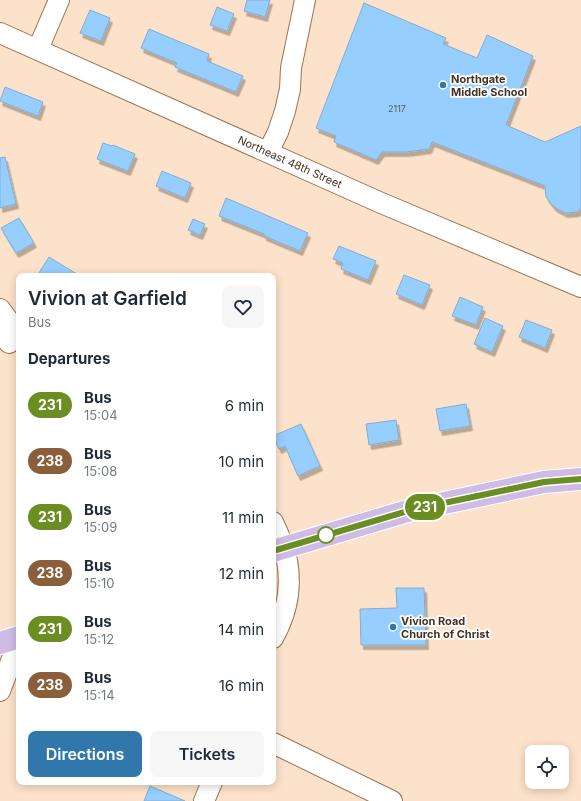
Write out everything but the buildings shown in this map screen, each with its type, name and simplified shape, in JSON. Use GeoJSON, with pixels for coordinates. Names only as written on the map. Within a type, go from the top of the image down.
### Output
{"type":"FeatureCollection","features":[{"type":"Feature","properties":{"kind":"main road"},"geometry":{"type":"LineString","coordinates":[[278,549],[411,510],[544,482],[581,479]]}},
{"type":"Feature","properties":{"kind":"main road"},"geometry":{"type":"LineString","coordinates":[[0,643],[16,638]]}},
{"type":"Feature","properties":{"kind":"street"},"geometry":{"type":"LineString","coordinates":[[38,49],[59,0]]}},
{"type":"Feature","properties":{"kind":"street"},"geometry":{"type":"LineString","coordinates":[[268,152],[278,132],[285,111],[290,89],[291,68],[305,0]]}},
{"type":"Feature","properties":{"kind":"street","name":"Northeast 48th Street"},"geometry":{"type":"LineString","coordinates":[[0,33],[379,202],[581,287]]}},
{"type":"Feature","properties":{"kind":"street"},"geometry":{"type":"LineString","coordinates":[[0,309],[8,320],[9,344]]}},
{"type":"Feature","properties":{"kind":"street"},"geometry":{"type":"LineString","coordinates":[[276,538],[278,549],[288,567],[289,585],[284,613],[276,631]]}},
{"type":"Feature","properties":{"kind":"street"},"geometry":{"type":"LineString","coordinates":[[0,691],[16,648]]}},
{"type":"Feature","properties":{"kind":"street"},"geometry":{"type":"LineString","coordinates":[[276,744],[392,801]]}},
{"type":"Feature","properties":{"kind":"street"},"geometry":{"type":"LineString","coordinates":[[204,801],[211,785]]}},
{"type":"Feature","properties":{"kind":"bus line","name":"231"},"geometry":{"type":"LineString","coordinates":[[276,550],[411,510],[544,482],[581,479]]}},
{"type":"Feature","properties":{"kind":"place","name":"Northgate Middle School"},"geometry":{"type":"Point","coordinates":[443,85]}},
{"type":"Feature","properties":{"kind":"place","name":"Vivion Road Church of Christ"},"geometry":{"type":"Point","coordinates":[393,627]}}]}
